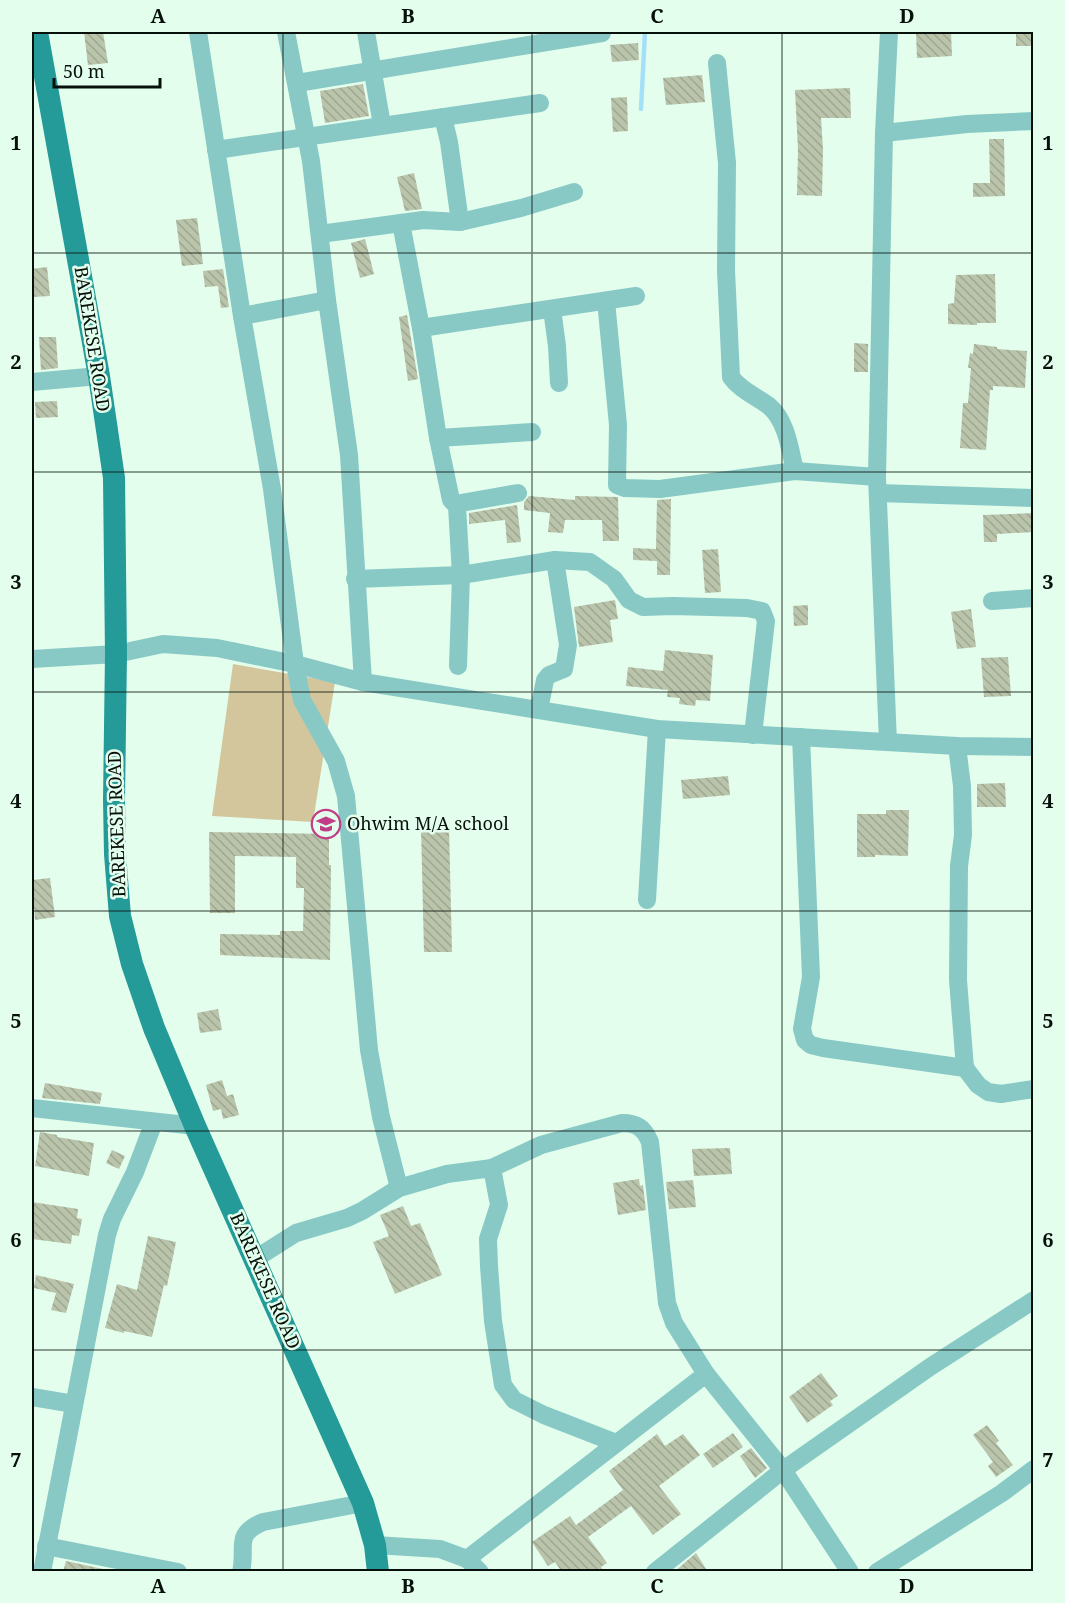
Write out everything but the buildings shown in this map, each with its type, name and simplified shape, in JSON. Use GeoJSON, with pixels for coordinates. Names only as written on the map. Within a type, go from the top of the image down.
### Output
{"type":"FeatureCollection","features":[{"type":"Feature","properties":{"kind":"main road","name":"BAREKESE ROAD"},"geometry":{"type":"LineString","coordinates":[[37,32],[99,376],[114,478],[116,654],[114,800],[120,916],[132,964],[154,1028],[195,1126],[363,1503],[375,1545],[378,1572]]}},
{"type":"Feature","properties":{"kind":"street"},"geometry":{"type":"LineString","coordinates":[[198,32],[242,316],[272,489],[295,664],[302,700],[336,760],[346,796],[369,1050],[381,1117],[399,1188]]}},
{"type":"Feature","properties":{"kind":"street"},"geometry":{"type":"LineString","coordinates":[[285,32],[297,82],[306,136],[349,454],[363,682]]}},
{"type":"Feature","properties":{"kind":"street"},"geometry":{"type":"LineString","coordinates":[[366,32],[382,125]]}},
{"type":"Feature","properties":{"kind":"street"},"geometry":{"type":"LineString","coordinates":[[888,742],[877,485],[884,134],[889,32]]}},
{"type":"Feature","properties":{"kind":"street"},"geometry":{"type":"LineString","coordinates":[[297,82],[602,33]]}},
{"type":"Feature","properties":{"kind":"street"},"geometry":{"type":"LineString","coordinates":[[717,63],[727,162],[726,270],[731,377],[738,387],[771,408],[784,427],[795,471]]}},
{"type":"Feature","properties":{"kind":"street"},"geometry":{"type":"LineString","coordinates":[[216,150],[540,103]]}},
{"type":"Feature","properties":{"kind":"street"},"geometry":{"type":"LineString","coordinates":[[443,117],[449,142],[460,222]]}},
{"type":"Feature","properties":{"kind":"street"},"geometry":{"type":"LineString","coordinates":[[884,134],[967,124],[1034,121]]}},
{"type":"Feature","properties":{"kind":"street"},"geometry":{"type":"LineString","coordinates":[[320,234],[423,220],[460,222],[521,208],[574,192]]}},
{"type":"Feature","properties":{"kind":"street"},"geometry":{"type":"LineString","coordinates":[[401,223],[422,328],[438,438],[451,500],[458,506]]}},
{"type":"Feature","properties":{"kind":"street"},"geometry":{"type":"LineString","coordinates":[[422,328],[636,296]]}},
{"type":"Feature","properties":{"kind":"street"},"geometry":{"type":"LineString","coordinates":[[242,316],[327,300]]}},
{"type":"Feature","properties":{"kind":"street"},"geometry":{"type":"LineString","coordinates":[[606,301],[618,425],[617,485],[625,488],[660,489],[795,471],[877,485],[1034,498]]}},
{"type":"Feature","properties":{"kind":"street"},"geometry":{"type":"LineString","coordinates":[[552,309],[559,383]]}},
{"type":"Feature","properties":{"kind":"street"},"geometry":{"type":"LineString","coordinates":[[32,382],[99,376]]}},
{"type":"Feature","properties":{"kind":"street"},"geometry":{"type":"LineString","coordinates":[[438,438],[532,432]]}},
{"type":"Feature","properties":{"kind":"street"},"geometry":{"type":"LineString","coordinates":[[458,666],[460,575],[458,506],[461,502],[518,494]]}},
{"type":"Feature","properties":{"kind":"street"},"geometry":{"type":"LineString","coordinates":[[355,579],[460,575],[555,561],[590,562],[614,579],[628,600],[643,607],[694,606],[747,608],[762,611],[766,621],[753,735]]}},
{"type":"Feature","properties":{"kind":"street"},"geometry":{"type":"LineString","coordinates":[[539,710],[545,680],[549,675],[564,669],[568,645],[555,561]]}},
{"type":"Feature","properties":{"kind":"street"},"geometry":{"type":"LineString","coordinates":[[992,601],[1034,598]]}},
{"type":"Feature","properties":{"kind":"street"},"geometry":{"type":"LineString","coordinates":[[32,659],[116,654],[163,644],[217,648],[295,664],[363,682],[657,729],[957,746],[1034,747]]}},
{"type":"Feature","properties":{"kind":"street"},"geometry":{"type":"LineString","coordinates":[[647,900],[657,729]]}},
{"type":"Feature","properties":{"kind":"street"},"geometry":{"type":"LineString","coordinates":[[801,737],[811,977],[802,1029],[804,1040],[811,1045],[823,1048],[965,1068]]}},
{"type":"Feature","properties":{"kind":"street"},"geometry":{"type":"LineString","coordinates":[[957,746],[962,786],[963,835],[959,866],[958,980],[965,1068],[978,1085],[988,1092],[1001,1094],[1034,1089]]}},
{"type":"Feature","properties":{"kind":"street"},"geometry":{"type":"LineString","coordinates":[[32,1108],[195,1126]]}},
{"type":"Feature","properties":{"kind":"street"},"geometry":{"type":"LineString","coordinates":[[42,1572],[107,1235],[154,1122]]}},
{"type":"Feature","properties":{"kind":"street"},"geometry":{"type":"LineString","coordinates":[[255,1259],[296,1233],[347,1218],[363,1211],[399,1188],[447,1174],[492,1168],[541,1145],[622,1124],[632,1123],[640,1127],[650,1142],[667,1303],[674,1323],[706,1374],[783,1470],[850,1572]]}},
{"type":"Feature","properties":{"kind":"street"},"geometry":{"type":"LineString","coordinates":[[492,1168],[499,1205],[488,1239],[488,1257],[493,1321],[503,1384],[514,1400],[616,1443]]}},
{"type":"Feature","properties":{"kind":"street"},"geometry":{"type":"LineString","coordinates":[[655,1572],[783,1470],[930,1367],[1034,1300]]}},
{"type":"Feature","properties":{"kind":"street"},"geometry":{"type":"LineString","coordinates":[[467,1559],[706,1374]]}},
{"type":"Feature","properties":{"kind":"street"},"geometry":{"type":"LineString","coordinates":[[32,1397],[74,1404]]}},
{"type":"Feature","properties":{"kind":"street"},"geometry":{"type":"LineString","coordinates":[[877,1572],[1034,1469]]}},
{"type":"Feature","properties":{"kind":"street"},"geometry":{"type":"LineString","coordinates":[[241,1572],[242,1540],[244,1533],[252,1527],[263,1522],[363,1503]]}},
{"type":"Feature","properties":{"kind":"street"},"geometry":{"type":"LineString","coordinates":[[375,1545],[440,1549],[467,1559],[480,1572]]}},
{"type":"Feature","properties":{"kind":"street"},"geometry":{"type":"LineString","coordinates":[[46,1546],[178,1572]]}},
{"type":"Feature","properties":{"kind":"shaded area"},"geometry":{"type":"Polygon","coordinates":[[[233,664],[335,682],[313,822],[212,816],[233,664]]]}},
{"type":"Feature","properties":{"kind":"waterway"},"geometry":{"type":"LineString","coordinates":[[641,109],[645,32]]}},
{"type":"Feature","properties":{"kind":"place","name":"Ohwim M/A school"},"geometry":{"type":"Point","coordinates":[326,824]}}]}
